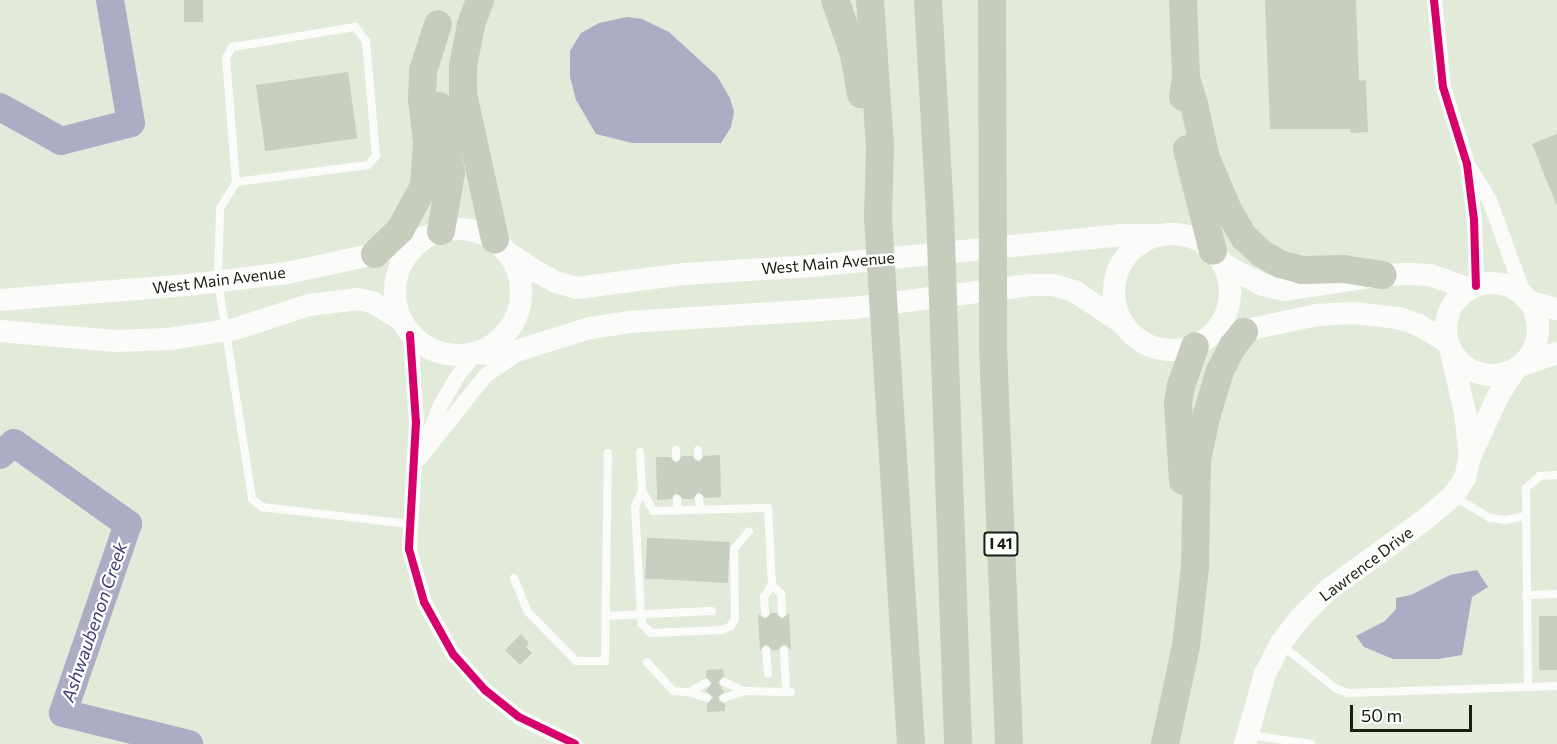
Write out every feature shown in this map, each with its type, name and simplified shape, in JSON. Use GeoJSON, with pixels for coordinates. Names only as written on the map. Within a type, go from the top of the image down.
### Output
{"type":"FeatureCollection","features":[{"type":"Feature","properties":{"kind":"highway"},"geometry":{"type":"LineString","coordinates":[[480,0],[471,25],[463,66],[463,94],[474,156],[501,246]]}},
{"type":"Feature","properties":{"kind":"highway"},"geometry":{"type":"LineString","coordinates":[[835,0],[854,54],[878,218],[911,744]]}},
{"type":"Feature","properties":{"kind":"highway"},"geometry":{"type":"LineString","coordinates":[[870,0],[880,147],[878,218]]}},
{"type":"Feature","properties":{"kind":"highway"},"geometry":{"type":"LineString","coordinates":[[928,0],[939,212],[958,744]]}},
{"type":"Feature","properties":{"kind":"highway","name":"I 41"},"geometry":{"type":"LineString","coordinates":[[992,0],[993,345],[1009,744]]}},
{"type":"Feature","properties":{"kind":"highway"},"geometry":{"type":"LineString","coordinates":[[992,206],[1008,133],[1009,0]]}},
{"type":"Feature","properties":{"kind":"highway"},"geometry":{"type":"LineString","coordinates":[[1183,0],[1186,78],[1182,105],[1185,138],[1218,257]]}},
{"type":"Feature","properties":{"kind":"highway"},"geometry":{"type":"LineString","coordinates":[[437,232],[451,173],[435,73],[440,12]]}},
{"type":"Feature","properties":{"kind":"highway"},"geometry":{"type":"LineString","coordinates":[[375,254],[400,230],[424,186],[427,144],[422,99],[423,71],[440,12]]}},
{"type":"Feature","properties":{"kind":"highway"},"geometry":{"type":"LineString","coordinates":[[1186,78],[1206,158],[1227,208],[1244,237],[1261,253],[1280,264],[1302,270],[1344,269],[1383,275]]}},
{"type":"Feature","properties":{"kind":"highway"},"geometry":{"type":"LineString","coordinates":[[1165,744],[1186,646],[1190,591],[1195,567],[1197,459],[1220,371],[1233,346],[1244,332]]}},
{"type":"Feature","properties":{"kind":"highway"},"geometry":{"type":"LineString","coordinates":[[1190,591],[1178,404],[1181,386],[1201,343]]}},
{"type":"Feature","properties":{"kind":"main road"},"geometry":{"type":"LineString","coordinates":[[405,327],[394,299],[396,279],[403,260],[416,245],[437,232],[459,229],[478,232],[501,246],[518,269],[522,290],[519,310],[511,328],[496,343],[476,353]]}},
{"type":"Feature","properties":{"kind":"main road","name":"West Main Avenue"},"geometry":{"type":"LineString","coordinates":[[0,300],[287,273],[375,254],[437,232]]}},
{"type":"Feature","properties":{"kind":"main road"},"geometry":{"type":"LineString","coordinates":[[1122,323],[1115,306],[1113,288],[1118,270],[1127,254],[1142,243],[1158,236],[1178,234],[1197,240],[1218,257],[1263,285],[1286,290],[1383,275],[1430,275],[1473,287]]}},
{"type":"Feature","properties":{"kind":"main road","name":"West Main Avenue"},"geometry":{"type":"LineString","coordinates":[[501,246],[537,272],[556,282],[577,288],[685,274],[812,266],[1120,235],[1158,236]]}},
{"type":"Feature","properties":{"kind":"main road"},"geometry":{"type":"LineString","coordinates":[[1201,343],[1219,327],[1228,304],[1229,279],[1218,257]]}},
{"type":"Feature","properties":{"kind":"main road"},"geometry":{"type":"LineString","coordinates":[[1449,347],[1445,332],[1449,311],[1461,294],[1473,287],[1486,283],[1506,285],[1527,299],[1557,309]]}},
{"type":"Feature","properties":{"kind":"main road"},"geometry":{"type":"LineString","coordinates":[[0,331],[115,341],[169,339],[227,330],[309,305],[358,299],[372,302],[405,327],[423,346],[439,353],[456,356],[476,353],[503,355],[590,328],[630,322],[854,308],[1030,285],[1053,285],[1074,291],[1122,323],[1132,335],[1146,345],[1162,350],[1179,350],[1317,315],[1370,314],[1398,318],[1417,324],[1449,347],[1465,367],[1484,375],[1494,376],[1557,353]]}},
{"type":"Feature","properties":{"kind":"main road"},"geometry":{"type":"LineString","coordinates":[[1518,368],[1537,340],[1538,321],[1527,299]]}},
{"type":"Feature","properties":{"kind":"main road","name":"Lawrence Drive"},"geometry":{"type":"LineString","coordinates":[[1449,347],[1465,412],[1470,457]]}},
{"type":"Feature","properties":{"kind":"main road","name":"Lawrence Drive"},"geometry":{"type":"LineString","coordinates":[[1246,739],[1265,674],[1280,644],[1302,616],[1328,590],[1423,521],[1453,496],[1465,478],[1470,457],[1498,396],[1518,368]]}},
{"type":"Feature","properties":{"kind":"street"},"geometry":{"type":"LineString","coordinates":[[1434,0],[1434,26],[1443,87],[1467,164],[1474,220],[1473,287]]}},
{"type":"Feature","properties":{"kind":"street"},"geometry":{"type":"LineString","coordinates":[[1467,164],[1489,200],[1527,299]]}},
{"type":"Feature","properties":{"kind":"street"},"geometry":{"type":"LineString","coordinates":[[405,327],[415,381],[417,464],[409,524],[411,561],[419,589],[432,620],[453,654],[485,690],[512,712],[575,744]]}},
{"type":"Feature","properties":{"kind":"street"},"geometry":{"type":"LineString","coordinates":[[417,464],[485,375],[525,348]]}},
{"type":"Feature","properties":{"kind":"street"},"geometry":{"type":"LineString","coordinates":[[417,464],[440,405],[456,377],[476,353]]}},
{"type":"Feature","properties":{"kind":"lane"},"geometry":{"type":"LineString","coordinates":[[237,182],[368,165],[376,156],[366,41],[356,27],[231,47],[226,58],[237,182],[220,209],[218,281],[252,499],[262,507],[409,524]]}},
{"type":"Feature","properties":{"kind":"lane"},"geometry":{"type":"LineString","coordinates":[[640,452],[642,490],[653,511],[768,508],[772,585],[764,597],[765,614]]}},
{"type":"Feature","properties":{"kind":"lane"},"geometry":{"type":"LineString","coordinates":[[514,578],[528,612],[576,661],[605,661],[608,453]]}},
{"type":"Feature","properties":{"kind":"lane"},"geometry":{"type":"LineString","coordinates":[[1528,687],[1526,488],[1540,476],[1557,475]]}},
{"type":"Feature","properties":{"kind":"lane"},"geometry":{"type":"LineString","coordinates":[[642,490],[635,507],[641,615],[642,624],[651,633],[722,630],[731,626],[735,618],[734,549],[749,531]]}},
{"type":"Feature","properties":{"kind":"lane"},"geometry":{"type":"LineString","coordinates":[[1453,496],[1490,518],[1506,520],[1525,516]]}},
{"type":"Feature","properties":{"kind":"lane"},"geometry":{"type":"LineString","coordinates":[[699,498],[700,510]]}},
{"type":"Feature","properties":{"kind":"lane"},"geometry":{"type":"LineString","coordinates":[[677,499],[677,511]]}},
{"type":"Feature","properties":{"kind":"lane"},"geometry":{"type":"LineString","coordinates":[[772,585],[781,594],[782,613]]}},
{"type":"Feature","properties":{"kind":"lane"},"geometry":{"type":"LineString","coordinates":[[1526,595],[1557,594]]}},
{"type":"Feature","properties":{"kind":"lane"},"geometry":{"type":"LineString","coordinates":[[605,616],[712,611]]}},
{"type":"Feature","properties":{"kind":"lane"},"geometry":{"type":"LineString","coordinates":[[1280,644],[1335,688],[1348,693],[1557,686]]}},
{"type":"Feature","properties":{"kind":"lane"},"geometry":{"type":"LineString","coordinates":[[766,650],[768,674]]}},
{"type":"Feature","properties":{"kind":"lane"},"geometry":{"type":"LineString","coordinates":[[724,698],[744,691],[789,688],[784,650]]}},
{"type":"Feature","properties":{"kind":"lane"},"geometry":{"type":"LineString","coordinates":[[647,662],[673,691],[688,692],[707,698]]}},
{"type":"Feature","properties":{"kind":"lane"},"geometry":{"type":"LineString","coordinates":[[724,682],[744,691]]}},
{"type":"Feature","properties":{"kind":"lane"},"geometry":{"type":"LineString","coordinates":[[688,692],[706,683]]}},
{"type":"Feature","properties":{"kind":"lane"},"geometry":{"type":"LineString","coordinates":[[1246,739],[1311,744]]}},
{"type":"Feature","properties":{"kind":"water"},"geometry":{"type":"Polygon","coordinates":[[[627,17],[642,19],[669,32],[717,76],[730,98],[734,112],[731,127],[721,143],[632,143],[596,134],[576,100],[570,77],[570,51],[581,33],[599,23],[627,17]]]}},
{"type":"Feature","properties":{"kind":"water"},"geometry":{"type":"Polygon","coordinates":[[[1477,570],[1488,587],[1472,597],[1462,655],[1438,659],[1393,659],[1364,647],[1356,636],[1385,621],[1396,609],[1396,598],[1411,595],[1450,575],[1477,570]]]}},
{"type":"Feature","properties":{"kind":"building"},"geometry":{"type":"Polygon","coordinates":[[[184,0],[203,0],[203,22],[184,22],[184,0]]]}},
{"type":"Feature","properties":{"kind":"building"},"geometry":{"type":"Polygon","coordinates":[[[1265,0],[1356,0],[1359,81],[1366,80],[1368,132],[1351,133],[1350,129],[1270,129],[1265,0]]]}},
{"type":"Feature","properties":{"kind":"building"},"geometry":{"type":"Polygon","coordinates":[[[348,72],[357,138],[265,151],[256,85],[348,72]]]}},
{"type":"Feature","properties":{"kind":"building"},"geometry":{"type":"Polygon","coordinates":[[[1557,134],[1557,204],[1556,204],[1532,144],[1557,134]]]}},
{"type":"Feature","properties":{"kind":"building"},"geometry":{"type":"Polygon","coordinates":[[[720,455],[721,497],[705,498],[699,492],[693,499],[683,499],[676,493],[671,499],[657,500],[656,457],[670,457],[677,463],[682,456],[692,456],[699,462],[704,456],[720,455]]]}},
{"type":"Feature","properties":{"kind":"building"},"geometry":{"type":"Polygon","coordinates":[[[647,538],[730,542],[728,583],[645,579],[647,538]]]}},
{"type":"Feature","properties":{"kind":"building"},"geometry":{"type":"Polygon","coordinates":[[[771,613],[776,613],[782,619],[789,613],[791,650],[784,644],[778,650],[772,650],[766,644],[760,651],[758,614],[765,619],[771,613]]]}},
{"type":"Feature","properties":{"kind":"building"},"geometry":{"type":"Polygon","coordinates":[[[1539,616],[1557,616],[1557,670],[1539,670],[1539,616]]]}},
{"type":"Feature","properties":{"kind":"building"},"geometry":{"type":"Polygon","coordinates":[[[521,634],[529,643],[526,647],[532,653],[520,665],[505,650],[521,634]]]}},
{"type":"Feature","properties":{"kind":"building"},"geometry":{"type":"Polygon","coordinates":[[[723,669],[724,676],[718,682],[724,692],[718,697],[720,702],[725,704],[725,711],[707,712],[707,704],[713,697],[706,691],[712,683],[706,677],[706,670],[723,669]]]}},
{"type":"Feature","properties":{"kind":"waterway","name":"Ashwaubenon Creek"},"geometry":{"type":"LineString","coordinates":[[0,107],[61,141],[131,123],[110,0]]}},
{"type":"Feature","properties":{"kind":"waterway","name":"Ashwaubenon Creek"},"geometry":{"type":"LineString","coordinates":[[0,455],[14,443],[128,524],[63,713],[189,744]]}},
{"type":"Feature","properties":{"kind":"cycle path"},"geometry":{"type":"LineString","coordinates":[[1434,0],[1443,87],[1467,164],[1474,220],[1476,286]]}},
{"type":"Feature","properties":{"kind":"cycle path"},"geometry":{"type":"LineString","coordinates":[[410,335],[416,422],[409,549],[424,602],[453,654],[485,690],[519,717],[575,744]]}}]}
